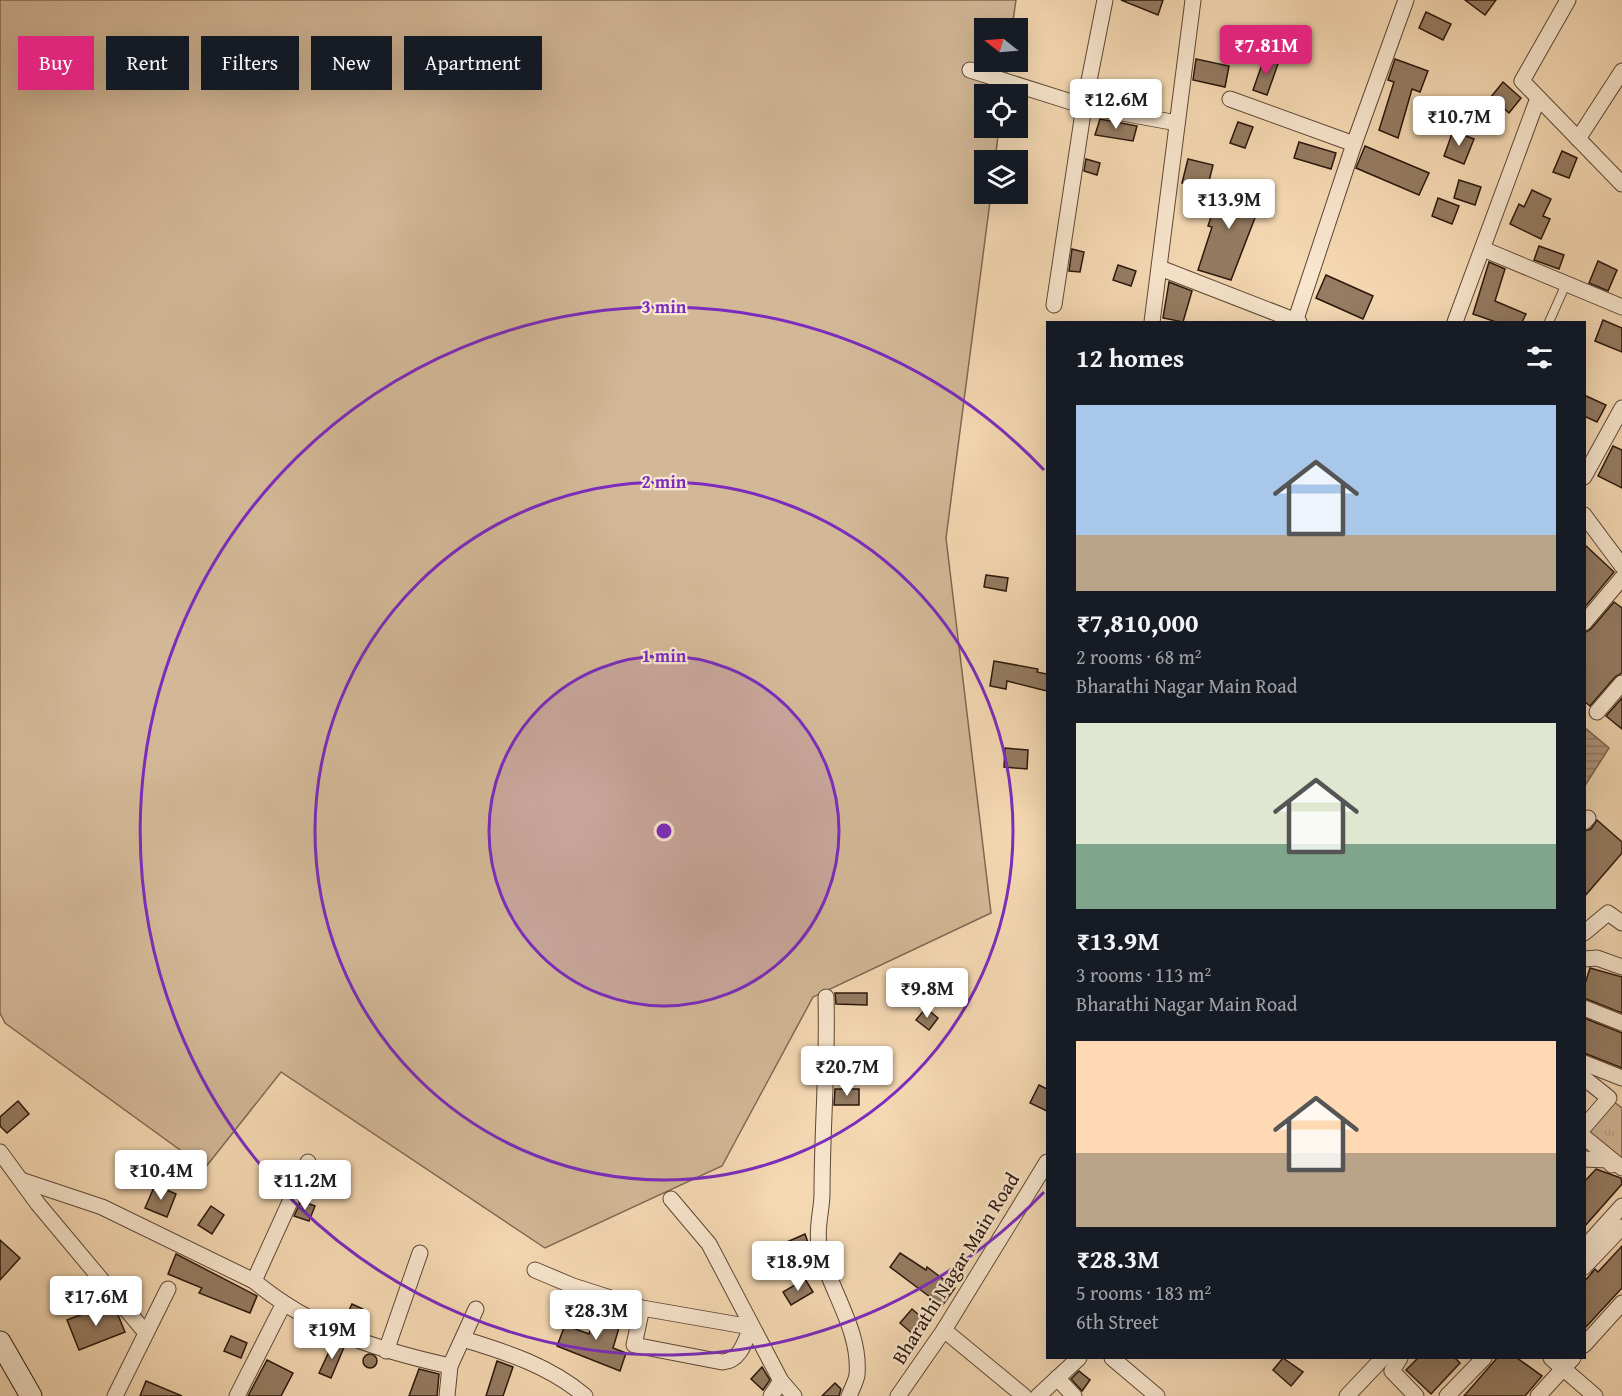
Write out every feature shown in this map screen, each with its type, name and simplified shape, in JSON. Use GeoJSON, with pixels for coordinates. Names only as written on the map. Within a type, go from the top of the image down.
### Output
{"type":"FeatureCollection","features":[{"type":"Feature","properties":{"kind":"street"},"geometry":{"type":"LineString","coordinates":[[1054,305],[1084,106],[1105,0]]}},
{"type":"Feature","properties":{"kind":"street"},"geometry":{"type":"LineString","coordinates":[[1152,321],[1193,0]]}},
{"type":"Feature","properties":{"kind":"street"},"geometry":{"type":"LineString","coordinates":[[1568,0],[1522,81],[1622,184]]}},
{"type":"Feature","properties":{"kind":"street"},"geometry":{"type":"LineString","coordinates":[[1296,321],[1404,1]]}},
{"type":"Feature","properties":{"kind":"street"},"geometry":{"type":"LineString","coordinates":[[970,70],[1084,106],[1177,123]]}},
{"type":"Feature","properties":{"kind":"street"},"geometry":{"type":"LineString","coordinates":[[1578,139],[1622,71]]}},
{"type":"Feature","properties":{"kind":"street"},"geometry":{"type":"LineString","coordinates":[[1455,321],[1538,98]]}},
{"type":"Feature","properties":{"kind":"street"},"geometry":{"type":"LineString","coordinates":[[1230,99],[1354,144]]}},
{"type":"Feature","properties":{"kind":"street"},"geometry":{"type":"LineString","coordinates":[[1483,249],[1622,307]]}},
{"type":"Feature","properties":{"kind":"street"},"geometry":{"type":"LineString","coordinates":[[1160,268],[1293,321]]}},
{"type":"Feature","properties":{"kind":"street"},"geometry":{"type":"LineString","coordinates":[[1586,473],[1622,408]]}},
{"type":"Feature","properties":{"kind":"street"},"geometry":{"type":"LineString","coordinates":[[1586,518],[1622,566]]}},
{"type":"Feature","properties":{"kind":"street"},"geometry":{"type":"LineString","coordinates":[[1586,620],[1622,578]]}},
{"type":"Feature","properties":{"kind":"street"},"geometry":{"type":"LineString","coordinates":[[1598,712],[1622,684]]}},
{"type":"Feature","properties":{"kind":"street"},"geometry":{"type":"LineString","coordinates":[[1586,931],[1608,913],[1622,923]]}},
{"type":"Feature","properties":{"kind":"street"},"geometry":{"type":"LineString","coordinates":[[1586,959],[1597,958],[1622,967]]}},
{"type":"Feature","properties":{"kind":"street"},"geometry":{"type":"LineString","coordinates":[[826,997],[828,1057],[821,1130],[819,1242],[828,1274],[841,1301],[854,1346],[857,1375],[849,1396]]}},
{"type":"Feature","properties":{"kind":"street"},"geometry":{"type":"LineString","coordinates":[[1586,1009],[1622,1023]]}},
{"type":"Feature","properties":{"kind":"street"},"geometry":{"type":"LineString","coordinates":[[1586,1064],[1622,1078]]}},
{"type":"Feature","properties":{"kind":"street"},"geometry":{"type":"LineString","coordinates":[[1586,1080],[1609,1098],[1586,1125]]}},
{"type":"Feature","properties":{"kind":"street"},"geometry":{"type":"LineString","coordinates":[[1586,1139],[1622,1168]]}},
{"type":"Feature","properties":{"kind":"street"},"geometry":{"type":"LineString","coordinates":[[0,1152],[38,1204],[146,1333]]}},
{"type":"Feature","properties":{"kind":"street"},"geometry":{"type":"LineString","coordinates":[[1586,1159],[1606,1160],[1622,1174]]}},
{"type":"Feature","properties":{"kind":"street"},"geometry":{"type":"LineString","coordinates":[[254,1281],[308,1162]]}},
{"type":"Feature","properties":{"kind":"street","name":"Bharathi Nagar Main Road"},"geometry":{"type":"LineString","coordinates":[[898,1396],[944,1330],[1046,1164]]}},
{"type":"Feature","properties":{"kind":"street"},"geometry":{"type":"LineString","coordinates":[[21,1180],[102,1207],[254,1281],[284,1305],[365,1345],[450,1366]]}},
{"type":"Feature","properties":{"kind":"street"},"geometry":{"type":"LineString","coordinates":[[671,1199],[709,1244],[781,1381],[794,1396]]}},
{"type":"Feature","properties":{"kind":"street"},"geometry":{"type":"LineString","coordinates":[[1586,1238],[1622,1199]]}},
{"type":"Feature","properties":{"kind":"street"},"geometry":{"type":"LineString","coordinates":[[1586,1246],[1622,1206]]}},
{"type":"Feature","properties":{"kind":"street"},"geometry":{"type":"LineString","coordinates":[[1586,1265],[1622,1227]]}},
{"type":"Feature","properties":{"kind":"street"},"geometry":{"type":"LineString","coordinates":[[386,1351],[420,1253]]}},
{"type":"Feature","properties":{"kind":"street"},"geometry":{"type":"LineString","coordinates":[[535,1270],[573,1286],[642,1308],[751,1327]]}},
{"type":"Feature","properties":{"kind":"street"},"geometry":{"type":"LineString","coordinates":[[115,1396],[168,1289]]}},
{"type":"Feature","properties":{"kind":"street"},"geometry":{"type":"LineString","coordinates":[[1586,1333],[1622,1295]]}},
{"type":"Feature","properties":{"kind":"street"},"geometry":{"type":"LineString","coordinates":[[1586,1343],[1622,1303]]}},
{"type":"Feature","properties":{"kind":"street"},"geometry":{"type":"LineString","coordinates":[[237,1396],[284,1305]]}},
{"type":"Feature","properties":{"kind":"street"},"geometry":{"type":"LineString","coordinates":[[642,1308],[634,1345],[722,1362],[728,1362],[740,1352],[751,1327]]}},
{"type":"Feature","properties":{"kind":"street"},"geometry":{"type":"LineString","coordinates":[[447,1396],[450,1366],[476,1309]]}},
{"type":"Feature","properties":{"kind":"street"},"geometry":{"type":"LineString","coordinates":[[944,1330],[1024,1396]]}},
{"type":"Feature","properties":{"kind":"street"},"geometry":{"type":"LineString","coordinates":[[463,1338],[534,1364],[567,1381],[585,1396]]}},
{"type":"Feature","properties":{"kind":"street"},"geometry":{"type":"LineString","coordinates":[[0,1342],[31,1396]]}},
{"type":"Feature","properties":{"kind":"street"},"geometry":{"type":"LineString","coordinates":[[1038,1396],[1078,1359]]}},
{"type":"Feature","properties":{"kind":"street"},"geometry":{"type":"LineString","coordinates":[[1113,1359],[1157,1396]]}},
{"type":"Feature","properties":{"kind":"street"},"geometry":{"type":"LineString","coordinates":[[1347,1396],[1382,1359]]}},
{"type":"Feature","properties":{"kind":"street"},"geometry":{"type":"LineString","coordinates":[[1399,1359],[1392,1371],[1416,1396]]}},
{"type":"Feature","properties":{"kind":"street"},"geometry":{"type":"LineString","coordinates":[[1435,1396],[1470,1359]]}},
{"type":"Feature","properties":{"kind":"street"},"geometry":{"type":"LineString","coordinates":[[1448,1396],[1483,1359]]}},
{"type":"Feature","properties":{"kind":"street"},"geometry":{"type":"LineString","coordinates":[[1538,1396],[1568,1363],[1595,1396]]}},
{"type":"Feature","properties":{"kind":"street"},"geometry":{"type":"LineString","coordinates":[[1057,1378],[1074,1396]]}},
{"type":"Feature","properties":{"kind":"street"},"geometry":{"type":"LineString","coordinates":[[771,1396],[781,1381]]}},
{"type":"Feature","properties":{"kind":"lane"},"geometry":{"type":"LineString","coordinates":[[1549,321],[1566,284]]}},
{"type":"Feature","properties":{"kind":"green space"},"geometry":{"type":"Polygon","coordinates":[[[0,0],[1016,0],[1013,18],[974,18],[974,72],[1007,72],[1005,84],[974,84],[974,138],[998,138],[996,150],[974,150],[974,204],[990,204],[946,538],[991,913],[813,997],[722,1166],[545,1248],[281,1072],[205,1168],[5,1023],[0,1013],[0,0]]]}},
{"type":"Feature","properties":{"kind":"green space"},"geometry":{"type":"Polygon","coordinates":[[[1609,1098],[1622,1108],[1622,1167],[1586,1129],[1586,1125],[1609,1098]]]}},
{"type":"Feature","properties":{"kind":"shaded area"},"geometry":{"type":"Polygon","coordinates":[[[1586,729],[1609,748],[1586,784],[1586,729]]]}},
{"type":"Feature","properties":{"kind":"building"},"geometry":{"type":"Polygon","coordinates":[[[1121,0],[1163,0],[1158,15],[1121,0]]]}},
{"type":"Feature","properties":{"kind":"building"},"geometry":{"type":"Polygon","coordinates":[[[1465,0],[1496,0],[1485,15],[1465,0]]]}},
{"type":"Feature","properties":{"kind":"building"},"geometry":{"type":"Polygon","coordinates":[[[1426,12],[1451,24],[1443,40],[1419,28],[1426,12]]]}},
{"type":"Feature","properties":{"kind":"building"},"geometry":{"type":"Polygon","coordinates":[[[1265,56],[1279,61],[1267,95],[1253,90],[1265,56]]]}},
{"type":"Feature","properties":{"kind":"building"},"geometry":{"type":"Polygon","coordinates":[[[1196,59],[1229,66],[1225,87],[1193,80],[1196,59]]]}},
{"type":"Feature","properties":{"kind":"building"},"geometry":{"type":"Polygon","coordinates":[[[1395,59],[1428,71],[1420,92],[1412,89],[1398,138],[1379,130],[1394,82],[1388,80],[1395,59]]]}},
{"type":"Feature","properties":{"kind":"building"},"geometry":{"type":"Polygon","coordinates":[[[1503,82],[1521,98],[1509,113],[1491,97],[1503,82]]]}},
{"type":"Feature","properties":{"kind":"building"},"geometry":{"type":"Polygon","coordinates":[[[1100,119],[1137,126],[1133,141],[1095,135],[1100,119]]]}},
{"type":"Feature","properties":{"kind":"building"},"geometry":{"type":"Polygon","coordinates":[[[1238,122],[1253,127],[1245,148],[1230,143],[1238,122]]]}},
{"type":"Feature","properties":{"kind":"building"},"geometry":{"type":"Polygon","coordinates":[[[1453,131],[1474,139],[1464,164],[1444,156],[1453,131]]]}},
{"type":"Feature","properties":{"kind":"building"},"geometry":{"type":"Polygon","coordinates":[[[1299,142],[1336,153],[1331,169],[1294,158],[1299,142]]]}},
{"type":"Feature","properties":{"kind":"building"},"geometry":{"type":"Polygon","coordinates":[[[1365,146],[1429,173],[1419,195],[1356,168],[1365,146]]]}},
{"type":"Feature","properties":{"kind":"building"},"geometry":{"type":"Polygon","coordinates":[[[1562,151],[1577,158],[1569,178],[1553,172],[1562,151]]]}},
{"type":"Feature","properties":{"kind":"building"},"geometry":{"type":"Polygon","coordinates":[[[1086,159],[1100,163],[1097,175],[1084,171],[1086,159]]]}},
{"type":"Feature","properties":{"kind":"building"},"geometry":{"type":"Polygon","coordinates":[[[1188,159],[1213,165],[1207,189],[1182,183],[1188,159]]]}},
{"type":"Feature","properties":{"kind":"building"},"geometry":{"type":"Polygon","coordinates":[[[1459,180],[1481,187],[1475,205],[1454,198],[1459,180]]]}},
{"type":"Feature","properties":{"kind":"building"},"geometry":{"type":"Polygon","coordinates":[[[1216,184],[1263,197],[1231,280],[1198,270],[1212,227],[1208,226],[1214,208],[1210,206],[1216,184]]]}},
{"type":"Feature","properties":{"kind":"building"},"geometry":{"type":"Polygon","coordinates":[[[1532,190],[1551,199],[1543,216],[1550,219],[1541,239],[1510,224],[1519,204],[1524,207],[1532,190]]]}},
{"type":"Feature","properties":{"kind":"building"},"geometry":{"type":"Polygon","coordinates":[[[1438,198],[1459,206],[1452,224],[1432,216],[1438,198]]]}},
{"type":"Feature","properties":{"kind":"building"},"geometry":{"type":"Polygon","coordinates":[[[1539,246],[1564,255],[1559,269],[1534,260],[1539,246]]]}},
{"type":"Feature","properties":{"kind":"building"},"geometry":{"type":"Polygon","coordinates":[[[1072,249],[1084,252],[1080,272],[1069,271],[1072,249]]]}},
{"type":"Feature","properties":{"kind":"building"},"geometry":{"type":"Polygon","coordinates":[[[1598,261],[1617,270],[1608,291],[1589,283],[1598,261]]]}},
{"type":"Feature","properties":{"kind":"building"},"geometry":{"type":"Polygon","coordinates":[[[1489,262],[1505,269],[1495,301],[1526,314],[1522,321],[1493,321],[1473,314],[1489,262]]]}},
{"type":"Feature","properties":{"kind":"building"},"geometry":{"type":"Polygon","coordinates":[[[1118,265],[1136,271],[1131,286],[1113,280],[1118,265]]]}},
{"type":"Feature","properties":{"kind":"building"},"geometry":{"type":"Polygon","coordinates":[[[1326,275],[1373,296],[1363,319],[1316,298],[1326,275]]]}},
{"type":"Feature","properties":{"kind":"building"},"geometry":{"type":"Polygon","coordinates":[[[1169,282],[1192,291],[1183,321],[1163,318],[1169,282]]]}},
{"type":"Feature","properties":{"kind":"building"},"geometry":{"type":"Polygon","coordinates":[[[1603,320],[1622,328],[1622,352],[1595,341],[1603,320]]]}},
{"type":"Feature","properties":{"kind":"building"},"geometry":{"type":"Polygon","coordinates":[[[1586,396],[1606,405],[1597,422],[1586,417],[1586,396]]]}},
{"type":"Feature","properties":{"kind":"building"},"geometry":{"type":"Polygon","coordinates":[[[1613,446],[1622,450],[1622,488],[1598,476],[1613,446]]]}},
{"type":"Feature","properties":{"kind":"building"},"geometry":{"type":"Polygon","coordinates":[[[1586,546],[1614,572],[1586,606],[1586,546]]]}},
{"type":"Feature","properties":{"kind":"building"},"geometry":{"type":"Polygon","coordinates":[[[986,575],[1008,578],[1006,591],[984,587],[986,575]]]}},
{"type":"Feature","properties":{"kind":"building"},"geometry":{"type":"Polygon","coordinates":[[[1614,602],[1622,608],[1622,673],[1615,677],[1590,706],[1586,703],[1586,632],[1614,602]]]}},
{"type":"Feature","properties":{"kind":"building"},"geometry":{"type":"Polygon","coordinates":[[[994,661],[1038,669],[1037,672],[1046,674],[1046,691],[1007,681],[1006,689],[990,686],[994,661]]]}},
{"type":"Feature","properties":{"kind":"building"},"geometry":{"type":"Polygon","coordinates":[[[1622,698],[1622,729],[1606,716],[1622,698]]]}},
{"type":"Feature","properties":{"kind":"building"},"geometry":{"type":"Polygon","coordinates":[[[1005,748],[1028,750],[1027,769],[1004,767],[1005,748]]]}},
{"type":"Feature","properties":{"kind":"building"},"geometry":{"type":"Polygon","coordinates":[[[1597,820],[1622,842],[1622,853],[1586,895],[1586,830],[1591,829],[1597,820]]]}},
{"type":"Feature","properties":{"kind":"building"},"geometry":{"type":"Polygon","coordinates":[[[1590,968],[1622,977],[1622,1013],[1586,999],[1586,981],[1590,968]]]}},
{"type":"Feature","properties":{"kind":"building"},"geometry":{"type":"Polygon","coordinates":[[[835,993],[867,993],[867,1005],[836,1004],[835,993]]]}},
{"type":"Feature","properties":{"kind":"building"},"geometry":{"type":"Polygon","coordinates":[[[926,1008],[938,1018],[929,1030],[916,1020],[926,1008]]]}},
{"type":"Feature","properties":{"kind":"building"},"geometry":{"type":"Polygon","coordinates":[[[1586,1019],[1622,1033],[1622,1068],[1586,1054],[1586,1019]]]}},
{"type":"Feature","properties":{"kind":"building"},"geometry":{"type":"Polygon","coordinates":[[[1039,1085],[1046,1088],[1046,1111],[1030,1103],[1039,1085]]]}},
{"type":"Feature","properties":{"kind":"building"},"geometry":{"type":"Polygon","coordinates":[[[835,1089],[859,1089],[859,1105],[834,1105],[835,1089]]]}},
{"type":"Feature","properties":{"kind":"building"},"geometry":{"type":"Polygon","coordinates":[[[18,1101],[29,1114],[7,1133],[0,1126],[0,1117],[18,1101]]]}},
{"type":"Feature","properties":{"kind":"building"},"geometry":{"type":"Polygon","coordinates":[[[1596,1169],[1621,1178],[1622,1184],[1586,1225],[1586,1180],[1596,1169]]]}},
{"type":"Feature","properties":{"kind":"building"},"geometry":{"type":"Polygon","coordinates":[[[155,1185],[176,1194],[167,1217],[145,1208],[155,1185]]]}},
{"type":"Feature","properties":{"kind":"building"},"geometry":{"type":"Polygon","coordinates":[[[301,1201],[315,1206],[309,1221],[294,1216],[301,1201]]]}},
{"type":"Feature","properties":{"kind":"building"},"geometry":{"type":"Polygon","coordinates":[[[211,1206],[224,1215],[212,1234],[198,1225],[211,1206]]]}},
{"type":"Feature","properties":{"kind":"building"},"geometry":{"type":"Polygon","coordinates":[[[805,1234],[811,1251],[785,1262],[778,1246],[805,1234]]]}},
{"type":"Feature","properties":{"kind":"building"},"geometry":{"type":"Polygon","coordinates":[[[0,1240],[20,1258],[0,1280],[0,1240]]]}},
{"type":"Feature","properties":{"kind":"building"},"geometry":{"type":"Polygon","coordinates":[[[1622,1246],[1622,1288],[1586,1327],[1586,1280],[1595,1269],[1598,1272],[1622,1246]]]}},
{"type":"Feature","properties":{"kind":"building"},"geometry":{"type":"Polygon","coordinates":[[[900,1253],[926,1270],[927,1267],[955,1288],[942,1306],[890,1267],[900,1253]]]}},
{"type":"Feature","properties":{"kind":"building"},"geometry":{"type":"Polygon","coordinates":[[[176,1254],[257,1296],[250,1313],[199,1293],[202,1288],[168,1274],[176,1254]]]}},
{"type":"Feature","properties":{"kind":"building"},"geometry":{"type":"Polygon","coordinates":[[[805,1279],[813,1292],[791,1305],[783,1292],[805,1279]]]}},
{"type":"Feature","properties":{"kind":"building"},"geometry":{"type":"Polygon","coordinates":[[[109,1304],[118,1315],[125,1332],[79,1350],[67,1320],[109,1304]]]}},
{"type":"Feature","properties":{"kind":"building"},"geometry":{"type":"Polygon","coordinates":[[[352,1304],[363,1309],[354,1328],[343,1323],[352,1304]]]}},
{"type":"Feature","properties":{"kind":"building"},"geometry":{"type":"Polygon","coordinates":[[[912,1309],[927,1322],[915,1336],[900,1323],[912,1309]]]}},
{"type":"Feature","properties":{"kind":"building"},"geometry":{"type":"Polygon","coordinates":[[[596,1310],[622,1318],[613,1348],[626,1353],[620,1371],[557,1346],[565,1325],[589,1334],[596,1310]]]}},
{"type":"Feature","properties":{"kind":"building"},"geometry":{"type":"Polygon","coordinates":[[[231,1336],[247,1343],[241,1358],[224,1351],[231,1336]]]}},
{"type":"Feature","properties":{"kind":"building"},"geometry":{"type":"Polygon","coordinates":[[[334,1341],[345,1345],[331,1378],[319,1373],[334,1341]]]}},
{"type":"Feature","properties":{"kind":"building"},"geometry":{"type":"Polygon","coordinates":[[[370,1354],[375,1356],[377,1361],[375,1366],[370,1368],[365,1366],[363,1361],[365,1356],[370,1354]]]}},
{"type":"Feature","properties":{"kind":"building"},"geometry":{"type":"Polygon","coordinates":[[[1284,1359],[1303,1372],[1291,1386],[1273,1370],[1284,1359]]]}},
{"type":"Feature","properties":{"kind":"building"},"geometry":{"type":"Polygon","coordinates":[[[1417,1359],[1456,1359],[1460,1363],[1431,1394],[1406,1370],[1417,1359]]]}},
{"type":"Feature","properties":{"kind":"building"},"geometry":{"type":"Polygon","coordinates":[[[1496,1359],[1518,1359],[1542,1376],[1525,1396],[1464,1396],[1496,1359]]]}},
{"type":"Feature","properties":{"kind":"building"},"geometry":{"type":"Polygon","coordinates":[[[267,1360],[293,1373],[281,1396],[248,1396],[267,1360]]]}},
{"type":"Feature","properties":{"kind":"building"},"geometry":{"type":"Polygon","coordinates":[[[497,1361],[513,1367],[503,1396],[486,1396],[497,1361]]]}},
{"type":"Feature","properties":{"kind":"building"},"geometry":{"type":"Polygon","coordinates":[[[762,1367],[770,1380],[763,1390],[751,1379],[762,1367]]]}},
{"type":"Feature","properties":{"kind":"building"},"geometry":{"type":"Polygon","coordinates":[[[419,1369],[439,1374],[437,1396],[409,1396],[419,1369]]]}},
{"type":"Feature","properties":{"kind":"building"},"geometry":{"type":"Polygon","coordinates":[[[1079,1371],[1090,1380],[1082,1391],[1071,1379],[1079,1371]]]}},
{"type":"Feature","properties":{"kind":"building"},"geometry":{"type":"Polygon","coordinates":[[[146,1381],[182,1396],[140,1396],[146,1381]]]}},
{"type":"Feature","properties":{"kind":"building"},"geometry":{"type":"Polygon","coordinates":[[[835,1383],[841,1389],[839,1396],[822,1396],[835,1383]]]}}]}
